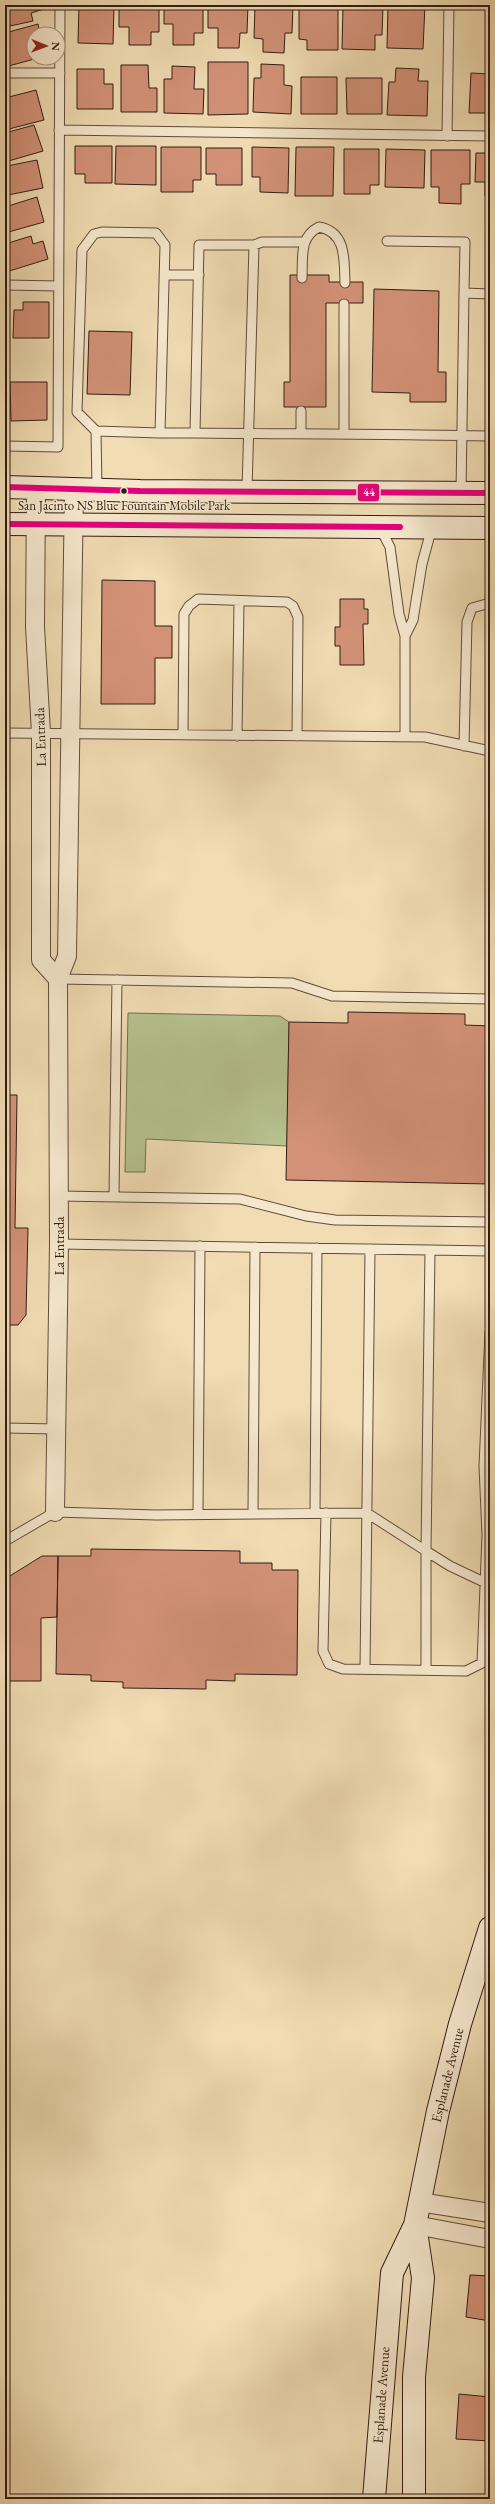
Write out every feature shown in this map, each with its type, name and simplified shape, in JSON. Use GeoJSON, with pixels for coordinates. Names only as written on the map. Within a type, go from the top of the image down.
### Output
{"type":"FeatureCollection","features":[{"type":"Feature","properties":{"kind":"main road"},"geometry":{"type":"LineString","coordinates":[[5,487],[490,493]]}},
{"type":"Feature","properties":{"kind":"main road"},"geometry":{"type":"LineString","coordinates":[[5,524],[73,526],[490,528]]}},
{"type":"Feature","properties":{"kind":"main road","name":"Esplanade Avenue"},"geometry":{"type":"LineString","coordinates":[[374,2499],[392,2273],[415,2225],[438,2111],[460,2024],[490,1928]]}},
{"type":"Feature","properties":{"kind":"main road","name":"Esplanade Avenue"},"geometry":{"type":"LineString","coordinates":[[414,2499],[414,2377],[423,2278],[415,2225]]}},
{"type":"Feature","properties":{"kind":"street","name":"La Entrada"},"geometry":{"type":"LineString","coordinates":[[36,488],[34,627],[41,733],[41,960],[58,979]]}},
{"type":"Feature","properties":{"kind":"street","name":"La Entrada"},"geometry":{"type":"LineString","coordinates":[[55,1512],[59,1244],[58,979],[67,956],[74,489]]}},
{"type":"Feature","properties":{"kind":"street"},"geometry":{"type":"LineString","coordinates":[[419,2202],[490,2213]]}},
{"type":"Feature","properties":{"kind":"street"},"geometry":{"type":"LineString","coordinates":[[415,2225],[490,2239]]}},
{"type":"Feature","properties":{"kind":"lane"},"geometry":{"type":"LineString","coordinates":[[5,446],[58,447],[60,5]]}},
{"type":"Feature","properties":{"kind":"lane"},"geometry":{"type":"LineString","coordinates":[[447,136],[449,5]]}},
{"type":"Feature","properties":{"kind":"lane"},"geometry":{"type":"LineString","coordinates":[[5,73],[60,73]]}},
{"type":"Feature","properties":{"kind":"lane"},"geometry":{"type":"LineString","coordinates":[[59,130],[490,136]]}},
{"type":"Feature","properties":{"kind":"lane"},"geometry":{"type":"LineString","coordinates":[[302,278],[304,242],[310,232],[319,227],[334,233],[340,242],[343,255],[344,284]]}},
{"type":"Feature","properties":{"kind":"lane"},"geometry":{"type":"LineString","coordinates":[[97,489],[96,432],[77,412],[82,250],[94,234],[102,232],[156,234],[165,245],[160,433]]}},
{"type":"Feature","properties":{"kind":"lane"},"geometry":{"type":"LineString","coordinates":[[387,241],[465,242],[460,493]]}},
{"type":"Feature","properties":{"kind":"lane"},"geometry":{"type":"LineString","coordinates":[[195,434],[199,245],[254,245],[262,242],[304,242]]}},
{"type":"Feature","properties":{"kind":"lane"},"geometry":{"type":"LineString","coordinates":[[247,490],[250,434],[254,245]]}},
{"type":"Feature","properties":{"kind":"lane"},"geometry":{"type":"LineString","coordinates":[[164,275],[199,275]]}},
{"type":"Feature","properties":{"kind":"lane"},"geometry":{"type":"LineString","coordinates":[[5,285],[58,286]]}},
{"type":"Feature","properties":{"kind":"lane"},"geometry":{"type":"LineString","coordinates":[[464,294],[490,294]]}},
{"type":"Feature","properties":{"kind":"lane"},"geometry":{"type":"LineString","coordinates":[[344,304],[344,434]]}},
{"type":"Feature","properties":{"kind":"lane"},"geometry":{"type":"LineString","coordinates":[[301,411],[301,434]]}},
{"type":"Feature","properties":{"kind":"lane"},"geometry":{"type":"LineString","coordinates":[[96,432],[490,436]]}},
{"type":"Feature","properties":{"kind":"lane"},"geometry":{"type":"LineString","coordinates":[[379,527],[390,547],[399,614],[405,636],[405,737]]}},
{"type":"Feature","properties":{"kind":"lane"},"geometry":{"type":"LineString","coordinates":[[405,636],[413,620],[422,564],[432,527]]}},
{"type":"Feature","properties":{"kind":"lane"},"geometry":{"type":"LineString","coordinates":[[183,735],[184,614],[189,606],[198,599],[287,602],[294,606],[298,617],[297,736]]}},
{"type":"Feature","properties":{"kind":"lane"},"geometry":{"type":"LineString","coordinates":[[237,736],[239,601]]}},
{"type":"Feature","properties":{"kind":"lane"},"geometry":{"type":"LineString","coordinates":[[464,746],[467,622],[472,608],[490,603]]}},
{"type":"Feature","properties":{"kind":"lane"},"geometry":{"type":"LineString","coordinates":[[5,733],[405,737],[425,738],[490,751]]}},
{"type":"Feature","properties":{"kind":"lane"},"geometry":{"type":"LineString","coordinates":[[58,979],[292,982],[332,996],[490,999]]}},
{"type":"Feature","properties":{"kind":"lane"},"geometry":{"type":"LineString","coordinates":[[114,1196],[117,980]]}},
{"type":"Feature","properties":{"kind":"lane"},"geometry":{"type":"LineString","coordinates":[[59,1196],[240,1199],[306,1216],[335,1220],[490,1222]]}},
{"type":"Feature","properties":{"kind":"lane"},"geometry":{"type":"LineString","coordinates":[[59,1244],[490,1251]]}},
{"type":"Feature","properties":{"kind":"lane"},"geometry":{"type":"LineString","coordinates":[[198,1514],[200,1246]]}},
{"type":"Feature","properties":{"kind":"lane"},"geometry":{"type":"LineString","coordinates":[[253,1513],[256,1247]]}},
{"type":"Feature","properties":{"kind":"lane"},"geometry":{"type":"LineString","coordinates":[[315,1513],[317,1248]]}},
{"type":"Feature","properties":{"kind":"lane"},"geometry":{"type":"LineString","coordinates":[[365,1669],[370,1249]]}},
{"type":"Feature","properties":{"kind":"lane"},"geometry":{"type":"LineString","coordinates":[[426,1670],[430,1250]]}},
{"type":"Feature","properties":{"kind":"lane"},"geometry":{"type":"LineString","coordinates":[[326,1513],[323,1651],[329,1664],[343,1669],[466,1671],[482,1663],[487,1584],[488,1506],[484,1466],[490,1332]]}},
{"type":"Feature","properties":{"kind":"lane"},"geometry":{"type":"LineString","coordinates":[[5,1428],[56,1429]]}},
{"type":"Feature","properties":{"kind":"lane"},"geometry":{"type":"LineString","coordinates":[[5,1541],[55,1512],[198,1514],[366,1513],[450,1566],[487,1584]]}},
{"type":"Feature","properties":{"kind":"green space"},"geometry":{"type":"Polygon","coordinates":[[[128,1013],[280,1016],[289,1022],[287,1146],[146,1139],[145,1172],[125,1172],[128,1013]]]}},
{"type":"Feature","properties":{"kind":"building"},"geometry":{"type":"Polygon","coordinates":[[[5,5],[43,5],[44,9],[31,13],[33,21],[10,26],[9,20],[5,21],[5,5]]]}},
{"type":"Feature","properties":{"kind":"building"},"geometry":{"type":"Polygon","coordinates":[[[79,5],[114,5],[113,44],[78,43],[79,5]]]}},
{"type":"Feature","properties":{"kind":"building"},"geometry":{"type":"Polygon","coordinates":[[[119,5],[159,5],[159,32],[151,32],[151,45],[129,45],[129,27],[119,27],[119,5]]]}},
{"type":"Feature","properties":{"kind":"building"},"geometry":{"type":"Polygon","coordinates":[[[164,5],[203,5],[203,33],[194,33],[194,45],[173,45],[173,24],[164,24],[164,5]]]}},
{"type":"Feature","properties":{"kind":"building"},"geometry":{"type":"Polygon","coordinates":[[[208,5],[248,5],[247,33],[240,33],[239,48],[218,48],[218,28],[208,28],[208,5]]]}},
{"type":"Feature","properties":{"kind":"building"},"geometry":{"type":"Polygon","coordinates":[[[255,5],[293,5],[292,33],[285,33],[284,53],[263,52],[263,39],[254,38],[255,5]]]}},
{"type":"Feature","properties":{"kind":"building"},"geometry":{"type":"Polygon","coordinates":[[[299,5],[338,5],[338,50],[307,50],[307,40],[299,39],[299,5]]]}},
{"type":"Feature","properties":{"kind":"building"},"geometry":{"type":"Polygon","coordinates":[[[343,5],[383,5],[382,35],[375,35],[375,50],[342,49],[343,5]]]}},
{"type":"Feature","properties":{"kind":"building"},"geometry":{"type":"Polygon","coordinates":[[[388,5],[425,5],[423,49],[387,48],[388,5]]]}},
{"type":"Feature","properties":{"kind":"building"},"geometry":{"type":"Polygon","coordinates":[[[26,27],[26,61],[5,67],[5,33],[26,27]]]}},
{"type":"Feature","properties":{"kind":"building"},"geometry":{"type":"Polygon","coordinates":[[[208,62],[248,62],[248,114],[208,115],[208,62]]]}},
{"type":"Feature","properties":{"kind":"building"},"geometry":{"type":"Polygon","coordinates":[[[261,64],[284,65],[284,85],[292,86],[291,114],[253,112],[254,78],[261,78],[261,64]]]}},
{"type":"Feature","properties":{"kind":"building"},"geometry":{"type":"Polygon","coordinates":[[[121,65],[148,65],[149,88],[157,88],[157,112],[121,112],[121,65]]]}},
{"type":"Feature","properties":{"kind":"building"},"geometry":{"type":"Polygon","coordinates":[[[172,66],[195,67],[194,89],[204,89],[203,114],[164,113],[164,79],[172,79],[172,66]]]}},
{"type":"Feature","properties":{"kind":"building"},"geometry":{"type":"Polygon","coordinates":[[[396,68],[419,69],[418,81],[428,81],[427,116],[387,115],[389,82],[395,82],[396,68]]]}},
{"type":"Feature","properties":{"kind":"building"},"geometry":{"type":"Polygon","coordinates":[[[77,69],[104,69],[104,84],[113,84],[113,109],[77,109],[77,69]]]}},
{"type":"Feature","properties":{"kind":"building"},"geometry":{"type":"Polygon","coordinates":[[[471,73],[490,74],[490,113],[469,113],[471,73]]]}},
{"type":"Feature","properties":{"kind":"building"},"geometry":{"type":"Polygon","coordinates":[[[301,77],[337,77],[337,114],[301,114],[301,77]]]}},
{"type":"Feature","properties":{"kind":"building"},"geometry":{"type":"Polygon","coordinates":[[[346,78],[382,78],[382,114],[347,114],[346,78]]]}},
{"type":"Feature","properties":{"kind":"building"},"geometry":{"type":"Polygon","coordinates":[[[36,90],[44,120],[5,130],[5,98],[36,90]]]}},
{"type":"Feature","properties":{"kind":"building"},"geometry":{"type":"Polygon","coordinates":[[[34,125],[43,151],[5,162],[5,133],[34,125]]]}},
{"type":"Feature","properties":{"kind":"building"},"geometry":{"type":"Polygon","coordinates":[[[75,146],[112,146],[112,183],[85,183],[85,174],[75,174],[75,146]]]}},
{"type":"Feature","properties":{"kind":"building"},"geometry":{"type":"Polygon","coordinates":[[[116,146],[156,146],[156,185],[115,184],[116,146]]]}},
{"type":"Feature","properties":{"kind":"building"},"geometry":{"type":"Polygon","coordinates":[[[161,147],[201,147],[201,180],[193,180],[193,192],[161,192],[161,147]]]}},
{"type":"Feature","properties":{"kind":"building"},"geometry":{"type":"Polygon","coordinates":[[[252,147],[289,148],[288,193],[260,192],[260,177],[252,177],[252,147]]]}},
{"type":"Feature","properties":{"kind":"building"},"geometry":{"type":"Polygon","coordinates":[[[296,147],[334,147],[333,196],[295,196],[296,147]]]}},
{"type":"Feature","properties":{"kind":"building"},"geometry":{"type":"Polygon","coordinates":[[[206,148],[242,148],[242,185],[216,185],[216,174],[206,174],[206,148]]]}},
{"type":"Feature","properties":{"kind":"building"},"geometry":{"type":"Polygon","coordinates":[[[344,149],[379,149],[379,185],[370,185],[370,194],[344,194],[344,149]]]}},
{"type":"Feature","properties":{"kind":"building"},"geometry":{"type":"Polygon","coordinates":[[[386,149],[425,150],[424,188],[385,187],[386,149]]]}},
{"type":"Feature","properties":{"kind":"building"},"geometry":{"type":"Polygon","coordinates":[[[431,150],[470,150],[470,184],[461,184],[461,204],[439,203],[439,187],[431,187],[431,150]]]}},
{"type":"Feature","properties":{"kind":"building"},"geometry":{"type":"Polygon","coordinates":[[[476,153],[490,153],[490,196],[485,196],[485,182],[475,182],[476,153]]]}},
{"type":"Feature","properties":{"kind":"building"},"geometry":{"type":"Polygon","coordinates":[[[37,160],[43,188],[8,195],[7,190],[5,190],[5,175],[9,175],[7,166],[37,160]]]}},
{"type":"Feature","properties":{"kind":"building"},"geometry":{"type":"Polygon","coordinates":[[[37,197],[44,222],[5,233],[5,207],[37,197]]]}},
{"type":"Feature","properties":{"kind":"building"},"geometry":{"type":"Polygon","coordinates":[[[31,236],[33,244],[43,241],[48,259],[6,272],[5,252],[7,251],[5,244],[31,236]]]}},
{"type":"Feature","properties":{"kind":"building"},"geometry":{"type":"Polygon","coordinates":[[[290,275],[329,275],[329,282],[363,282],[363,303],[326,303],[326,407],[284,407],[284,382],[290,382],[290,275]]]}},
{"type":"Feature","properties":{"kind":"building"},"geometry":{"type":"Polygon","coordinates":[[[374,289],[439,291],[438,372],[446,372],[446,402],[410,402],[410,393],[372,392],[374,289]]]}},
{"type":"Feature","properties":{"kind":"building"},"geometry":{"type":"Polygon","coordinates":[[[5,299],[7,299],[7,335],[5,335],[5,299]]]}},
{"type":"Feature","properties":{"kind":"building"},"geometry":{"type":"Polygon","coordinates":[[[23,302],[49,302],[49,338],[13,338],[14,310],[23,310],[23,302]]]}},
{"type":"Feature","properties":{"kind":"building"},"geometry":{"type":"Polygon","coordinates":[[[89,331],[132,332],[130,395],[87,394],[89,331]]]}},
{"type":"Feature","properties":{"kind":"building"},"geometry":{"type":"Polygon","coordinates":[[[10,382],[47,382],[47,420],[11,421],[10,382]]]}},
{"type":"Feature","properties":{"kind":"building"},"geometry":{"type":"Polygon","coordinates":[[[102,580],[155,581],[155,626],[172,626],[172,658],[155,658],[155,704],[101,704],[102,580]]]}},
{"type":"Feature","properties":{"kind":"building"},"geometry":{"type":"Polygon","coordinates":[[[340,599],[364,599],[364,609],[368,609],[368,624],[363,624],[364,665],[340,665],[340,646],[335,646],[335,627],[340,627],[340,599]]]}},
{"type":"Feature","properties":{"kind":"building"},"geometry":{"type":"Polygon","coordinates":[[[348,1012],[465,1014],[465,1025],[490,1026],[490,1184],[286,1180],[289,1022],[348,1023],[348,1012]]]}},
{"type":"Feature","properties":{"kind":"building"},"geometry":{"type":"Polygon","coordinates":[[[5,1095],[17,1095],[15,1228],[28,1228],[26,1315],[18,1325],[5,1325],[5,1095]]]}},
{"type":"Feature","properties":{"kind":"building"},"geometry":{"type":"Polygon","coordinates":[[[91,1549],[240,1551],[240,1563],[272,1563],[272,1570],[298,1570],[297,1675],[235,1674],[235,1681],[206,1680],[206,1689],[123,1688],[123,1682],[91,1681],[91,1675],[56,1674],[58,1556],[91,1556],[91,1549]]]}},
{"type":"Feature","properties":{"kind":"building"},"geometry":{"type":"Polygon","coordinates":[[[42,1556],[58,1556],[57,1617],[41,1618],[41,1681],[5,1681],[5,1579],[42,1556]]]}},
{"type":"Feature","properties":{"kind":"building"},"geometry":{"type":"Polygon","coordinates":[[[470,2275],[490,2276],[490,2321],[466,2317],[470,2275]]]}},
{"type":"Feature","properties":{"kind":"building"},"geometry":{"type":"Polygon","coordinates":[[[459,2394],[490,2397],[490,2441],[456,2439],[459,2394]]]}},
{"type":"Feature","properties":{"kind":"transit line","name":"44"},"geometry":{"type":"LineString","coordinates":[[5,487],[140,491],[490,493]]}},
{"type":"Feature","properties":{"kind":"transit line","name":"44"},"geometry":{"type":"LineString","coordinates":[[5,524],[400,527]]}},
{"type":"Feature","properties":{"kind":"place","name":"San Jacinto NS Blue Fountain Mobile Park"},"geometry":{"type":"Point","coordinates":[124,491]}}]}
